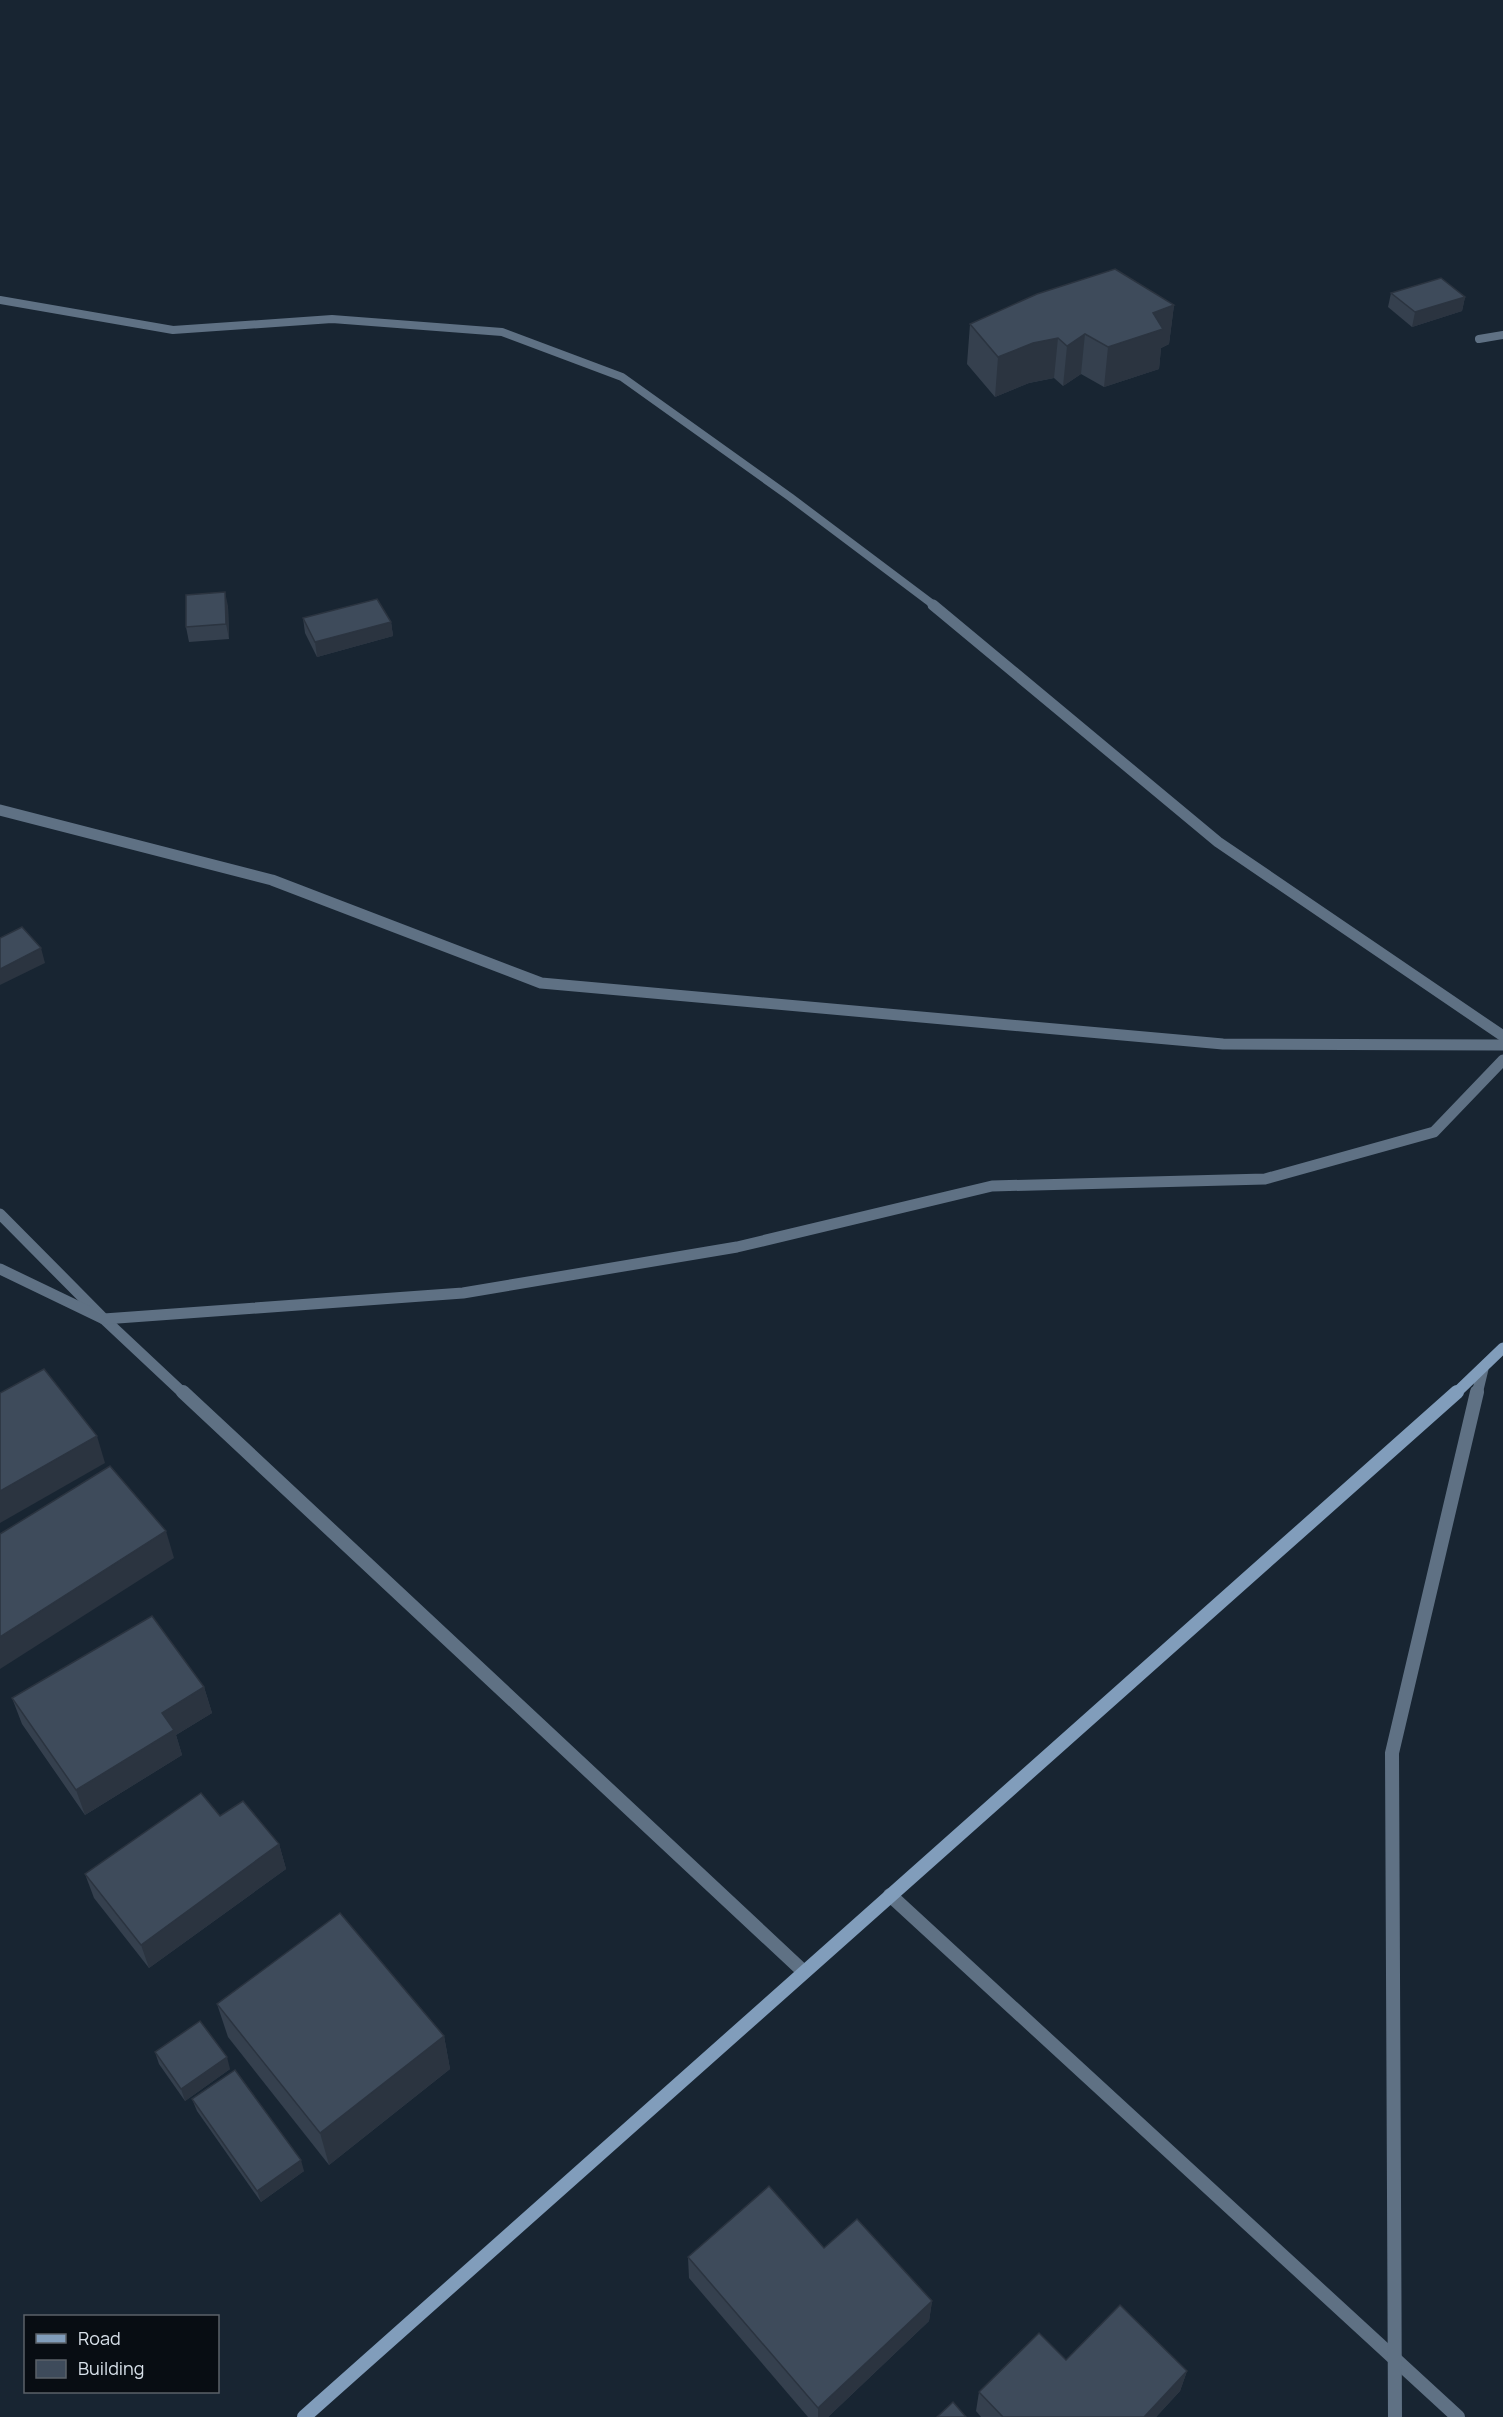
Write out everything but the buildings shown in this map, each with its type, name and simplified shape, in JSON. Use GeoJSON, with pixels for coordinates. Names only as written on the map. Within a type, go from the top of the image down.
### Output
{"type":"FeatureCollection","features":[{"type":"Feature","properties":{"kind":"street"},"geometry":{"type":"LineString","coordinates":[[0,300],[173,330],[332,319],[501,332],[622,377],[790,497],[958,625],[1218,842],[1503,1036]]}},
{"type":"Feature","properties":{"kind":"street"},"geometry":{"type":"LineString","coordinates":[[1479,339],[1503,335]]}},
{"type":"Feature","properties":{"kind":"street"},"geometry":{"type":"LineString","coordinates":[[0,810],[272,880],[541,983],[1223,1044],[1503,1045]]}},
{"type":"Feature","properties":{"kind":"street"},"geometry":{"type":"LineString","coordinates":[[0,1269],[104,1319],[463,1293],[737,1247],[992,1186],[1265,1179],[1434,1132],[1503,1060]]}},
{"type":"Feature","properties":{"kind":"street"},"geometry":{"type":"LineString","coordinates":[[0,1214],[104,1319],[804,1972]]}},
{"type":"Feature","properties":{"kind":"street"},"geometry":{"type":"LineString","coordinates":[[304,2417],[1483,1369],[1503,1348]]}},
{"type":"Feature","properties":{"kind":"street"},"geometry":{"type":"LineString","coordinates":[[1395,2417],[1392,1753],[1483,1369]]}},
{"type":"Feature","properties":{"kind":"street"},"geometry":{"type":"LineString","coordinates":[[890,1895],[1458,2417]]}}]}
